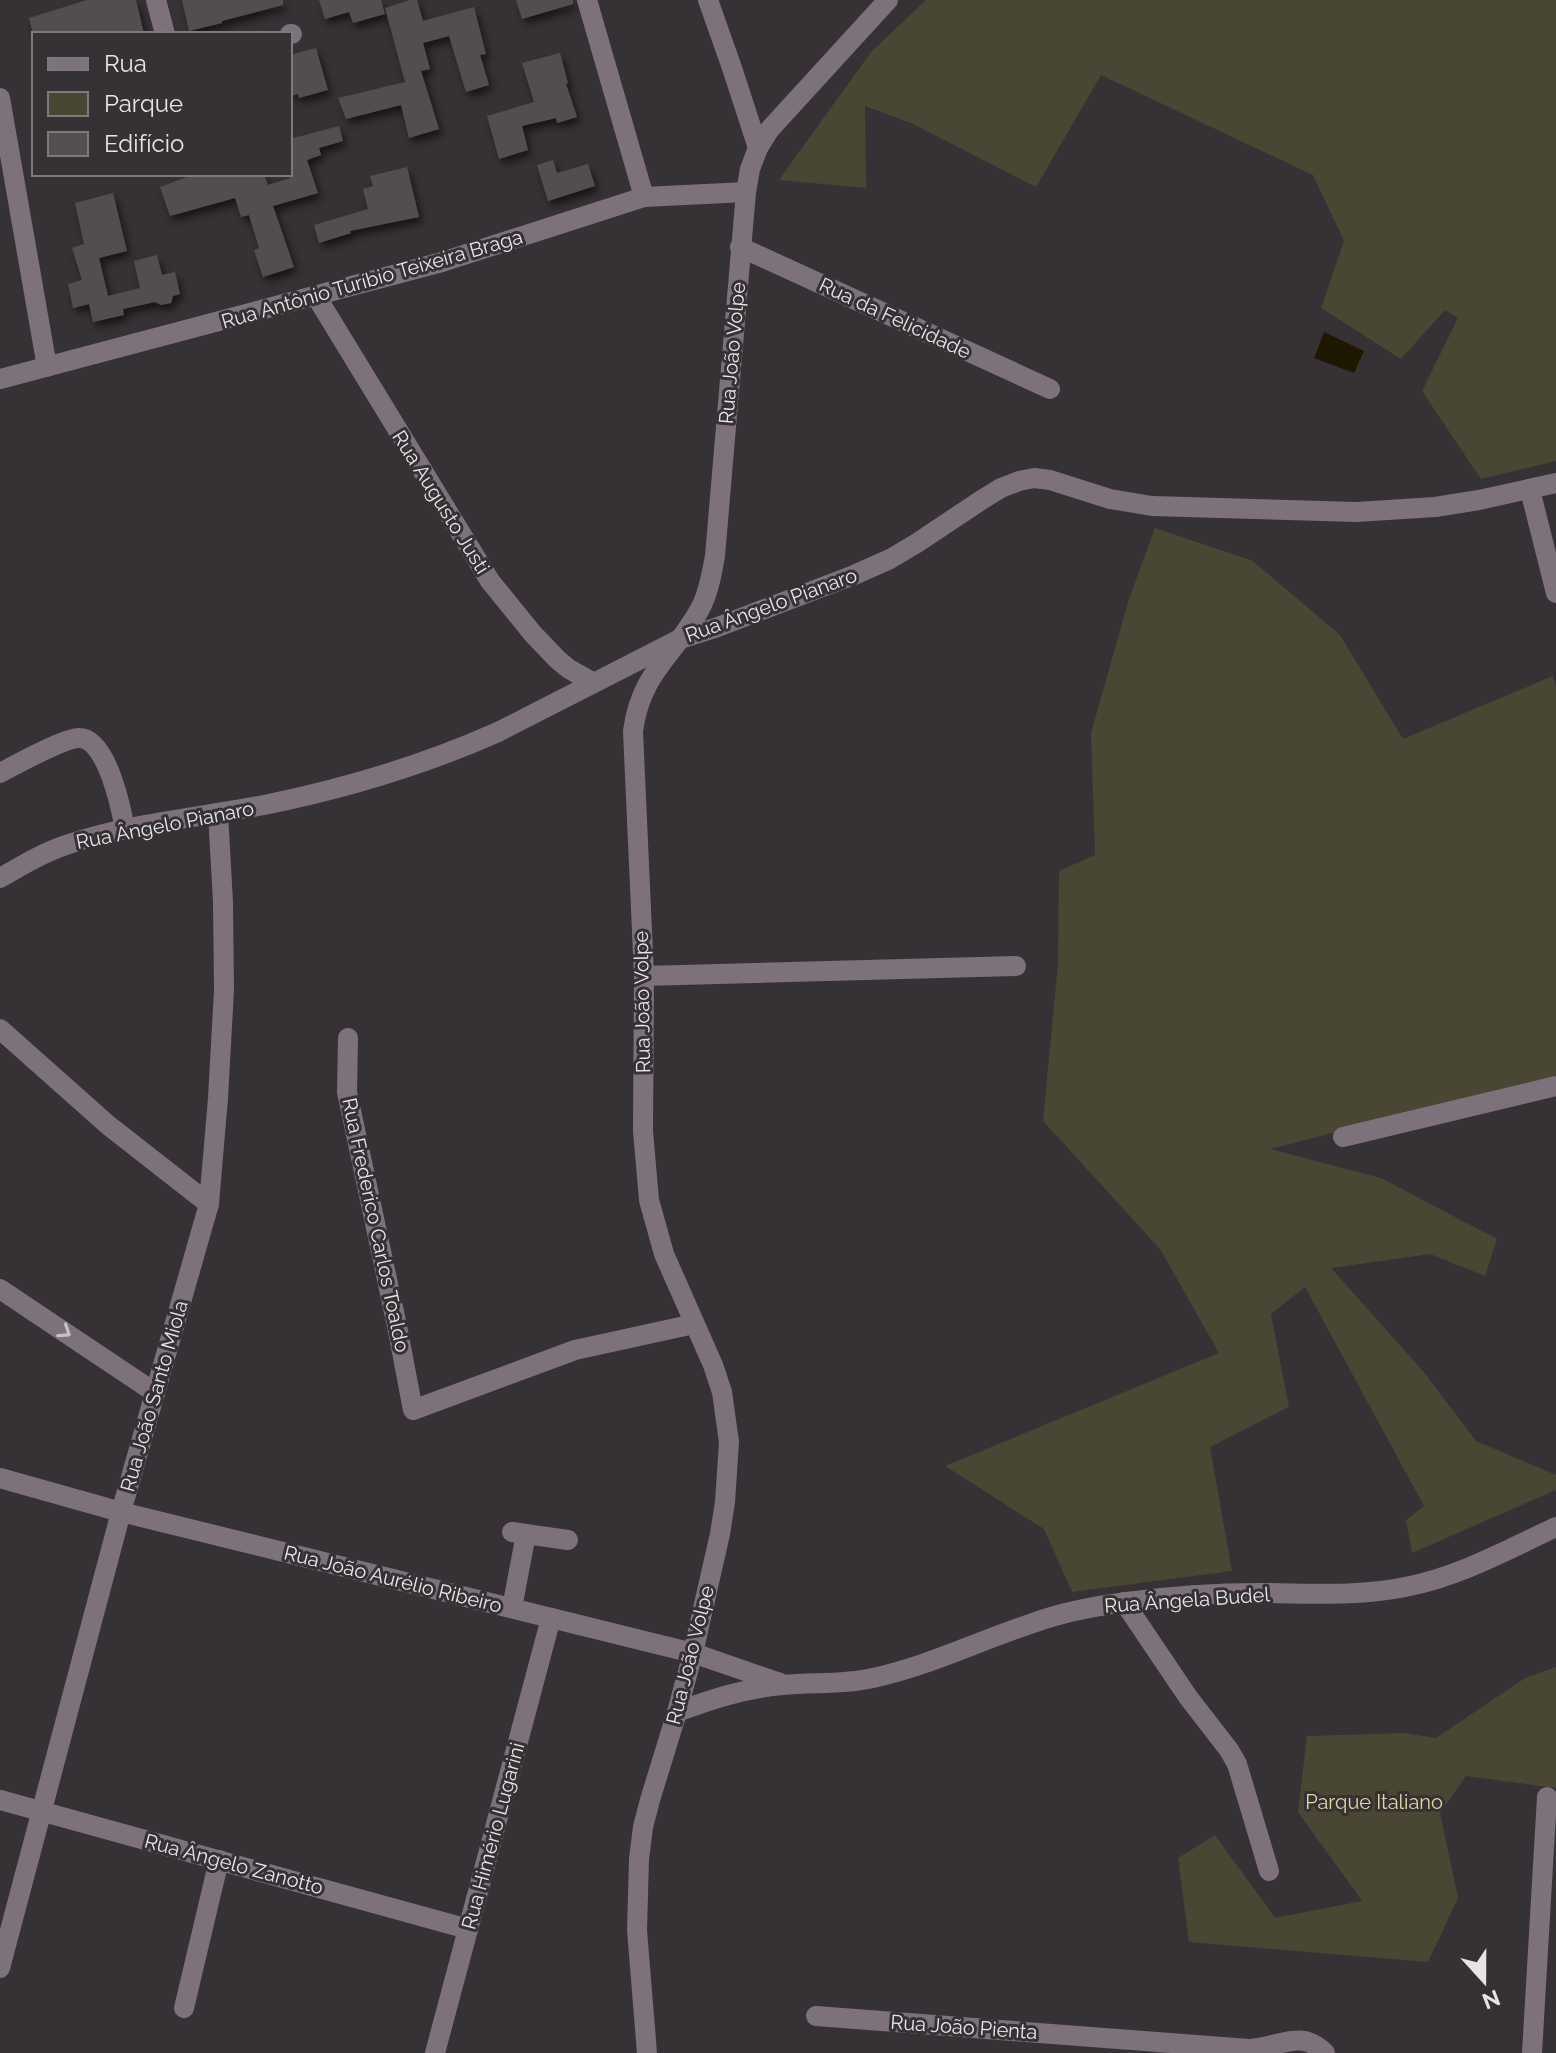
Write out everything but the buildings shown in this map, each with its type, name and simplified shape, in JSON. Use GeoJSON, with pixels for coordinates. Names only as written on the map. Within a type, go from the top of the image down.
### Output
{"type":"FeatureCollection","features":[{"type":"Feature","properties":{"kind":"street"},"geometry":{"type":"LineString","coordinates":[[156,0],[164,32]]}},
{"type":"Feature","properties":{"kind":"street"},"geometry":{"type":"LineString","coordinates":[[587,0],[644,197]]}},
{"type":"Feature","properties":{"kind":"street"},"geometry":{"type":"LineString","coordinates":[[708,0],[758,148]]}},
{"type":"Feature","properties":{"kind":"street","name":"Rua João Volpe"},"geometry":{"type":"LineString","coordinates":[[647,2053],[637,1930],[643,1827],[693,1653],[723,1513],[729,1442],[722,1392],[664,1254],[649,1200],[643,1131],[644,976],[633,731],[635,711],[650,678],[703,603],[710,583],[715,556],[740,247],[750,169],[758,148],[786,109],[888,0]]}},
{"type":"Feature","properties":{"kind":"street"},"geometry":{"type":"LineString","coordinates":[[0,98],[47,367]]}},
{"type":"Feature","properties":{"kind":"street","name":"Rua Antônio Turíbio Teixeira Braga"},"geometry":{"type":"LineString","coordinates":[[0,379],[503,244],[644,197],[746,192]]}},
{"type":"Feature","properties":{"kind":"street","name":"Rua da Felicidade"},"geometry":{"type":"LineString","coordinates":[[740,247],[1050,389]]}},
{"type":"Feature","properties":{"kind":"street","name":"Rua Augusto Justi"},"geometry":{"type":"LineString","coordinates":[[316,296],[490,581],[558,660],[594,683]]}},
{"type":"Feature","properties":{"kind":"street","name":"Rua Ângelo Pianaro"},"geometry":{"type":"LineString","coordinates":[[0,878],[32,859],[64,846],[125,829],[334,789],[436,757],[498,732],[680,639],[842,580],[890,559],[1001,488],[1019,481],[1034,478],[1050,480],[1110,499],[1152,506],[1356,512],[1435,507],[1556,483]]}},
{"type":"Feature","properties":{"kind":"street"},"geometry":{"type":"LineString","coordinates":[[1530,490],[1556,593]]}},
{"type":"Feature","properties":{"kind":"street"},"geometry":{"type":"LineString","coordinates":[[0,773],[71,740],[89,740],[109,770],[117,790],[125,829]]}},
{"type":"Feature","properties":{"kind":"street","name":"Rua João Santo Miola"},"geometry":{"type":"LineString","coordinates":[[0,1968],[121,1512],[209,1204],[224,990],[218,813]]}},
{"type":"Feature","properties":{"kind":"street"},"geometry":{"type":"LineString","coordinates":[[644,976],[1016,966]]}},
{"type":"Feature","properties":{"kind":"street"},"geometry":{"type":"LineString","coordinates":[[0,1029],[119,1135],[209,1204]]}},
{"type":"Feature","properties":{"kind":"street","name":"Rua Frederico Carlos Toaldo"},"geometry":{"type":"LineString","coordinates":[[348,1038],[347,1092],[413,1410],[575,1350],[694,1324]]}},
{"type":"Feature","properties":{"kind":"street"},"geometry":{"type":"LineString","coordinates":[[1343,1137],[1556,1086]]}},
{"type":"Feature","properties":{"kind":"street"},"geometry":{"type":"LineString","coordinates":[[0,1289],[154,1392]]}},
{"type":"Feature","properties":{"kind":"street","name":"Rua João Aurélio Ribeiro"},"geometry":{"type":"LineString","coordinates":[[0,1478],[121,1512],[693,1653],[784,1684]]}},
{"type":"Feature","properties":{"kind":"street","name":"Rua Ângela Budel"},"geometry":{"type":"LineString","coordinates":[[677,1712],[727,1695],[784,1684],[871,1679],[928,1663],[1058,1615],[1124,1602],[1210,1594],[1375,1592],[1406,1587],[1456,1572],[1556,1527]]}},
{"type":"Feature","properties":{"kind":"street"},"geometry":{"type":"LineString","coordinates":[[512,1608],[519,1533],[568,1540]]}},
{"type":"Feature","properties":{"kind":"street"},"geometry":{"type":"LineString","coordinates":[[1124,1602],[1237,1764],[1269,1871]]}},
{"type":"Feature","properties":{"kind":"street","name":"Rua Himério Lugarini"},"geometry":{"type":"LineString","coordinates":[[435,2053],[551,1618]]}},
{"type":"Feature","properties":{"kind":"street"},"geometry":{"type":"LineString","coordinates":[[1532,2053],[1547,1797]]}},
{"type":"Feature","properties":{"kind":"street","name":"Rua Ângelo Zanotto"},"geometry":{"type":"LineString","coordinates":[[0,1800],[468,1929]]}},
{"type":"Feature","properties":{"kind":"street"},"geometry":{"type":"LineString","coordinates":[[184,2008],[219,1860]]}},
{"type":"Feature","properties":{"kind":"street","name":"Rua João Pienta"},"geometry":{"type":"LineString","coordinates":[[816,2016],[1249,2049],[1302,2040],[1314,2044],[1325,2053]]}},
{"type":"Feature","properties":{"kind":"green space"},"geometry":{"type":"Polygon","coordinates":[[[926,0],[1556,0],[1556,461],[1481,479],[1422,391],[1458,318],[1445,310],[1401,359],[1321,308],[1344,241],[1313,175],[1101,75],[1036,187],[911,123],[865,106],[866,188],[779,180],[871,52],[926,0]]]}},
{"type":"Feature","properties":{"kind":"green space"},"geometry":{"type":"Polygon","coordinates":[[[1155,528],[1253,561],[1340,635],[1403,739],[1553,676],[1556,688],[1556,1076],[1270,1149],[1381,1178],[1497,1239],[1485,1276],[1430,1254],[1331,1268],[1423,1371],[1476,1441],[1556,1475],[1556,1490],[1412,1553],[1406,1520],[1424,1506],[1305,1287],[1271,1314],[1289,1407],[1210,1447],[1232,1571],[1072,1592],[1044,1529],[945,1466],[1219,1353],[1160,1249],[1043,1121],[1058,963],[1059,871],[1095,855],[1091,733],[1129,599],[1155,528]]]}},
{"type":"Feature","properties":{"kind":"green space","name":"Parque Italiano"},"geometry":{"type":"Polygon","coordinates":[[[1556,1667],[1556,1788],[1466,1776],[1440,1813],[1458,1898],[1428,1962],[1189,1942],[1178,1858],[1215,1835],[1275,1918],[1362,1901],[1298,1812],[1307,1736],[1404,1733],[1436,1738],[1525,1678],[1556,1667]]]}},
{"type":"Feature","properties":{"kind":"shaded area"},"geometry":{"type":"Polygon","coordinates":[[[1324,332],[1364,351],[1354,373],[1314,358],[1324,332]]]}}]}
